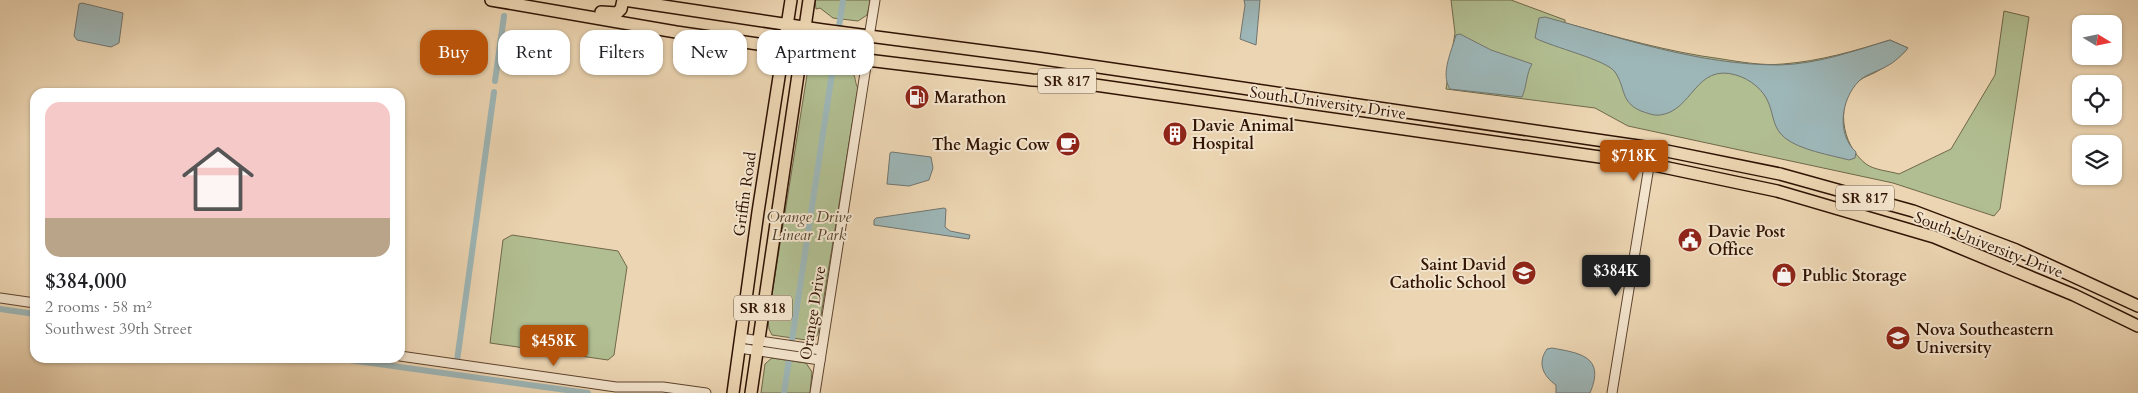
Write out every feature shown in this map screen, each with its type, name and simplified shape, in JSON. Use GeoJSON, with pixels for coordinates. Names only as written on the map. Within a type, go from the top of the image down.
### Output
{"type":"FeatureCollection","features":[{"type":"Feature","properties":{"kind":"main road","name":"South University Drive"},"geometry":{"type":"LineString","coordinates":[[491,0],[676,32],[757,43]]}},
{"type":"Feature","properties":{"kind":"main road","name":"South University Drive"},"geometry":{"type":"LineString","coordinates":[[624,0],[822,30]]}},
{"type":"Feature","properties":{"kind":"main road"},"geometry":{"type":"LineString","coordinates":[[525,6],[551,3],[615,14],[620,11],[624,0]]}},
{"type":"Feature","properties":{"kind":"main road","name":"Griffin Road"},"geometry":{"type":"LineString","coordinates":[[786,30],[791,0]]}},
{"type":"Feature","properties":{"kind":"main road","name":"SR 818"},"geometry":{"type":"LineString","coordinates":[[804,28],[809,0]]}},
{"type":"Feature","properties":{"kind":"main road","name":"South University Drive"},"geometry":{"type":"LineString","coordinates":[[874,38],[1037,58],[1652,148],[1780,174],[1913,211],[2011,247],[2138,306]]}},
{"type":"Feature","properties":{"kind":"main road","name":"South University Drive"},"geometry":{"type":"LineString","coordinates":[[874,61],[1032,80],[1074,82],[1649,164],[1777,191],[1934,237],[2074,295],[2138,326]]}},
{"type":"Feature","properties":{"kind":"main road","name":"Griffin Road"},"geometry":{"type":"LineString","coordinates":[[733,393],[780,75]]}},
{"type":"Feature","properties":{"kind":"main road","name":"SR 818"},"geometry":{"type":"LineString","coordinates":[[751,393],[797,75]]}},
{"type":"Feature","properties":{"kind":"main road"},"geometry":{"type":"LineString","coordinates":[[1284,112],[1286,94]]}},
{"type":"Feature","properties":{"kind":"main road"},"geometry":{"type":"LineString","coordinates":[[1430,133],[1432,116]]}},
{"type":"Feature","properties":{"kind":"main road"},"geometry":{"type":"LineString","coordinates":[[1824,204],[1833,198],[1840,197],[1888,211],[1913,211]]}},
{"type":"Feature","properties":{"kind":"street"},"geometry":{"type":"LineString","coordinates":[[870,30],[875,0]]}},
{"type":"Feature","properties":{"kind":"street","name":"Orange Drive"},"geometry":{"type":"LineString","coordinates":[[815,393],[866,75]]}},
{"type":"Feature","properties":{"kind":"street"},"geometry":{"type":"LineString","coordinates":[[1612,393],[1652,148]]}},
{"type":"Feature","properties":{"kind":"street"},"geometry":{"type":"LineString","coordinates":[[0,298],[30,302]]}},
{"type":"Feature","properties":{"kind":"street"},"geometry":{"type":"LineString","coordinates":[[739,343],[758,346],[776,353],[820,360]]}},
{"type":"Feature","properties":{"kind":"street"},"geometry":{"type":"LineString","coordinates":[[758,346],[777,343],[821,350]]}},
{"type":"Feature","properties":{"kind":"street"},"geometry":{"type":"LineString","coordinates":[[405,357],[616,387],[663,387],[706,393]]}},
{"type":"Feature","properties":{"kind":"green space"},"geometry":{"type":"Polygon","coordinates":[[[815,0],[871,0],[867,15],[858,21],[833,18],[820,8],[816,9],[815,0]]]}},
{"type":"Feature","properties":{"kind":"green space"},"geometry":{"type":"Polygon","coordinates":[[[1451,0],[1511,0],[1565,20],[1565,23],[1623,39],[1702,56],[1760,64],[1811,61],[1890,40],[1908,48],[1892,62],[1860,80],[1852,89],[1846,99],[1844,123],[1846,135],[1857,156],[1869,166],[1899,174],[1951,149],[1995,75],[2004,11],[2029,17],[2000,209],[1994,216],[1893,183],[1628,126],[1595,108],[1446,89],[1455,33],[1451,0]]]}},
{"type":"Feature","properties":{"kind":"green space","name":"Orange Drive Linear Park"},"geometry":{"type":"Polygon","coordinates":[[[807,75],[854,75],[858,88],[818,334],[813,341],[772,335],[768,319],[807,75]]]}},
{"type":"Feature","properties":{"kind":"green space"},"geometry":{"type":"Polygon","coordinates":[[[512,235],[618,251],[627,267],[614,355],[608,360],[490,343],[503,240],[512,235]]]}},
{"type":"Feature","properties":{"kind":"green space"},"geometry":{"type":"Polygon","coordinates":[[[772,358],[806,363],[812,372],[810,393],[761,393],[765,364],[772,358]]]}},
{"type":"Feature","properties":{"kind":"water"},"geometry":{"type":"Polygon","coordinates":[[[1244,0],[1260,0],[1256,45],[1240,39],[1245,5],[1244,0]]]}},
{"type":"Feature","properties":{"kind":"water"},"geometry":{"type":"Polygon","coordinates":[[[82,3],[123,13],[119,43],[111,47],[77,40],[74,36],[79,4],[82,3]]]}},
{"type":"Feature","properties":{"kind":"water"},"geometry":{"type":"Polygon","coordinates":[[[1545,17],[1660,49],[1749,64],[1779,65],[1808,62],[1890,40],[1908,48],[1893,62],[1859,81],[1848,97],[1843,116],[1843,126],[1850,145],[1856,152],[1855,158],[1849,160],[1807,149],[1785,138],[1776,126],[1764,94],[1751,82],[1736,75],[1722,73],[1711,76],[1703,81],[1671,112],[1658,115],[1641,111],[1626,99],[1615,72],[1610,67],[1591,58],[1535,38],[1539,18],[1545,17]]]}},
{"type":"Feature","properties":{"kind":"water"},"geometry":{"type":"Polygon","coordinates":[[[1460,34],[1491,50],[1532,64],[1522,97],[1450,89],[1447,83],[1446,69],[1456,35],[1460,34]]]}},
{"type":"Feature","properties":{"kind":"water"},"geometry":{"type":"Polygon","coordinates":[[[890,153],[931,157],[933,168],[929,180],[909,186],[887,184],[890,153]]]}},
{"type":"Feature","properties":{"kind":"water"},"geometry":{"type":"Polygon","coordinates":[[[946,209],[945,227],[950,231],[970,235],[969,239],[874,225],[876,218],[946,209]]]}},
{"type":"Feature","properties":{"kind":"water"},"geometry":{"type":"Polygon","coordinates":[[[1552,348],[1572,352],[1587,358],[1595,371],[1590,393],[1556,393],[1556,385],[1548,378],[1542,364],[1542,359],[1547,349],[1552,348]]]}},
{"type":"Feature","properties":{"kind":"waterway"},"geometry":{"type":"LineString","coordinates":[[784,393],[843,0]]}},
{"type":"Feature","properties":{"kind":"waterway"},"geometry":{"type":"LineString","coordinates":[[495,81],[504,16]]}},
{"type":"Feature","properties":{"kind":"waterway"},"geometry":{"type":"LineString","coordinates":[[457,361],[494,92]]}},
{"type":"Feature","properties":{"kind":"waterway"},"geometry":{"type":"LineString","coordinates":[[0,309],[30,313]]}},
{"type":"Feature","properties":{"kind":"waterway"},"geometry":{"type":"LineString","coordinates":[[371,363],[588,393]]}},
{"type":"Feature","properties":{"kind":"place","name":"Marathon"},"geometry":{"type":"Point","coordinates":[917,97]}},
{"type":"Feature","properties":{"kind":"place","name":"Davie Animal Hospital"},"geometry":{"type":"Point","coordinates":[1175,134]}},
{"type":"Feature","properties":{"kind":"place","name":"The Magic Cow"},"geometry":{"type":"Point","coordinates":[1068,144]}},
{"type":"Feature","properties":{"kind":"place","name":"Davie Post Office"},"geometry":{"type":"Point","coordinates":[1690,240]}},
{"type":"Feature","properties":{"kind":"place","name":"Saint David Catholic School"},"geometry":{"type":"Point","coordinates":[1524,273]}},
{"type":"Feature","properties":{"kind":"place","name":"Public Storage"},"geometry":{"type":"Point","coordinates":[1784,275]}},
{"type":"Feature","properties":{"kind":"place","name":"Nova Southeastern University"},"geometry":{"type":"Point","coordinates":[1898,338]}}]}
